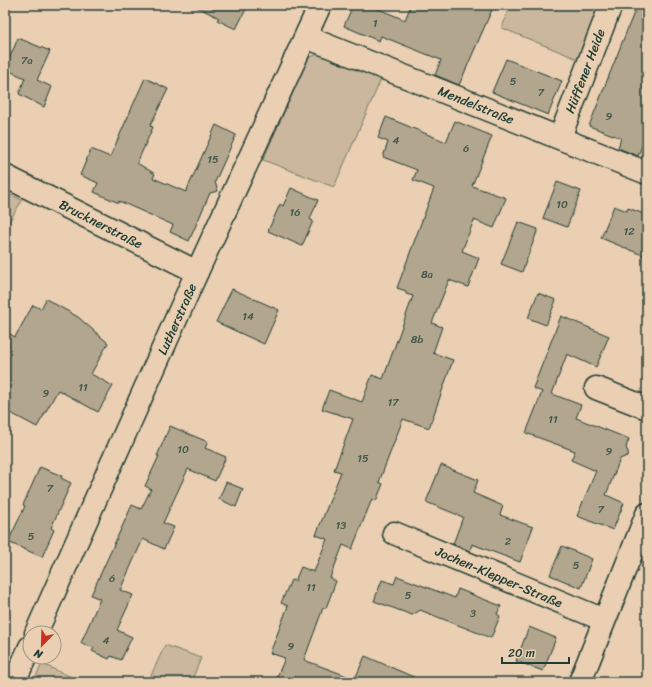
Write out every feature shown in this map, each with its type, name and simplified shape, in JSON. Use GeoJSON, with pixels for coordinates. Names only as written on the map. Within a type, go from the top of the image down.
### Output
{"type":"FeatureCollection","features":[{"type":"Feature","properties":{"kind":"street","name":"Lutherstraße"},"geometry":{"type":"LineString","coordinates":[[40,625],[197,272],[320,5]]}},
{"type":"Feature","properties":{"kind":"street","name":"Hüffener Heide"},"geometry":{"type":"LineString","coordinates":[[560,137],[611,5]]}},
{"type":"Feature","properties":{"kind":"street","name":"Mendelstraße"},"geometry":{"type":"LineString","coordinates":[[306,37],[560,137],[647,173]]}},
{"type":"Feature","properties":{"kind":"street","name":"Brucknerstraße"},"geometry":{"type":"LineString","coordinates":[[5,176],[197,272]]}},
{"type":"Feature","properties":{"kind":"street"},"geometry":{"type":"LineString","coordinates":[[596,388],[647,408]]}},
{"type":"Feature","properties":{"kind":"street"},"geometry":{"type":"LineString","coordinates":[[580,682],[647,514]]}},
{"type":"Feature","properties":{"kind":"street","name":"Jochen-Klepper-Straße"},"geometry":{"type":"LineString","coordinates":[[394,533],[604,620]]}},
{"type":"Feature","properties":{"kind":"street"},"geometry":{"type":"LineString","coordinates":[[14,682],[22,664]]}},
{"type":"Feature","properties":{"kind":"shaded area"},"geometry":{"type":"Polygon","coordinates":[[[510,5],[601,5],[580,60],[502,28],[510,5]]]}},
{"type":"Feature","properties":{"kind":"shaded area"},"geometry":{"type":"Polygon","coordinates":[[[318,54],[382,77],[334,187],[263,160],[308,58],[318,54]]]}},
{"type":"Feature","properties":{"kind":"shaded area"},"geometry":{"type":"Polygon","coordinates":[[[5,192],[22,200],[5,229],[5,192]]]}},
{"type":"Feature","properties":{"kind":"shaded area"},"geometry":{"type":"Polygon","coordinates":[[[165,645],[201,658],[191,682],[148,682],[165,645]]]}},
{"type":"Feature","properties":{"kind":"shaded area"},"geometry":{"type":"Polygon","coordinates":[[[42,665],[44,665],[83,682],[33,682],[42,665]]]}},
{"type":"Feature","properties":{"kind":"building"},"geometry":{"type":"Polygon","coordinates":[[[193,5],[248,5],[236,29],[217,20],[219,18],[193,5]]]}},
{"type":"Feature","properties":{"kind":"building"},"geometry":{"type":"Polygon","coordinates":[[[353,5],[369,5],[405,20],[411,5],[494,5],[459,85],[435,75],[441,60],[381,36],[379,41],[344,26],[353,5]]]}},
{"type":"Feature","properties":{"kind":"building"},"geometry":{"type":"Polygon","coordinates":[[[637,5],[647,5],[647,132],[638,156],[618,148],[621,138],[589,126],[637,5]]]}},
{"type":"Feature","properties":{"kind":"building"},"geometry":{"type":"Polygon","coordinates":[[[18,38],[50,51],[37,80],[52,87],[44,107],[19,94],[25,78],[5,69],[18,38]]]}},
{"type":"Feature","properties":{"kind":"building"},"geometry":{"type":"Polygon","coordinates":[[[506,59],[562,81],[548,115],[492,92],[506,59]]]}},
{"type":"Feature","properties":{"kind":"building"},"geometry":{"type":"Polygon","coordinates":[[[145,78],[168,89],[150,126],[153,127],[137,163],[155,174],[153,178],[186,192],[216,125],[236,135],[215,182],[218,191],[210,193],[189,241],[170,232],[173,225],[119,201],[119,203],[94,192],[98,183],[80,175],[91,149],[110,157],[145,78]]]}},
{"type":"Feature","properties":{"kind":"building"},"geometry":{"type":"Polygon","coordinates":[[[386,117],[446,142],[455,121],[492,136],[472,186],[506,198],[494,228],[474,220],[462,251],[479,258],[468,287],[449,280],[432,323],[442,327],[433,353],[453,360],[429,428],[403,419],[379,482],[383,484],[376,501],[372,499],[352,549],[343,545],[330,578],[336,581],[326,608],[323,608],[304,660],[355,679],[365,656],[425,682],[275,682],[285,658],[270,653],[288,606],[281,603],[291,580],[295,581],[301,567],[314,572],[327,539],[316,535],[341,472],[334,470],[353,419],[322,409],[329,390],[362,402],[372,375],[383,379],[413,296],[406,294],[406,291],[397,288],[434,188],[413,180],[417,170],[383,157],[388,142],[378,138],[386,117]]]}},
{"type":"Feature","properties":{"kind":"building"},"geometry":{"type":"Polygon","coordinates":[[[557,182],[581,191],[567,227],[543,218],[557,182]]]}},
{"type":"Feature","properties":{"kind":"building"},"geometry":{"type":"Polygon","coordinates":[[[291,188],[318,200],[310,219],[313,221],[302,246],[268,231],[280,204],[283,206],[291,188]]]}},
{"type":"Feature","properties":{"kind":"building"},"geometry":{"type":"Polygon","coordinates":[[[614,206],[627,211],[628,208],[647,215],[647,257],[601,238],[614,206]]]}},
{"type":"Feature","properties":{"kind":"building"},"geometry":{"type":"Polygon","coordinates":[[[518,222],[538,229],[522,272],[501,264],[518,222]]]}},
{"type":"Feature","properties":{"kind":"building"},"geometry":{"type":"Polygon","coordinates":[[[232,289],[279,310],[264,344],[216,322],[232,289]]]}},
{"type":"Feature","properties":{"kind":"building"},"geometry":{"type":"Polygon","coordinates":[[[538,293],[556,300],[546,325],[528,318],[538,293]]]}},
{"type":"Feature","properties":{"kind":"building"},"geometry":{"type":"Polygon","coordinates":[[[46,299],[78,317],[108,343],[91,374],[113,386],[98,412],[58,390],[37,427],[5,410],[5,331],[15,337],[33,305],[41,309],[46,299]]]}},
{"type":"Feature","properties":{"kind":"building"},"geometry":{"type":"Polygon","coordinates":[[[561,316],[609,336],[596,367],[567,354],[552,394],[581,405],[576,418],[629,439],[626,447],[629,455],[620,459],[606,495],[624,503],[613,530],[577,516],[596,471],[571,460],[575,451],[526,433],[542,392],[533,388],[561,316]]]}},
{"type":"Feature","properties":{"kind":"building"},"geometry":{"type":"Polygon","coordinates":[[[170,426],[208,442],[205,448],[226,457],[215,481],[188,469],[163,523],[174,527],[164,549],[143,539],[120,590],[133,595],[117,630],[132,637],[121,660],[111,656],[109,659],[92,651],[94,648],[81,643],[100,599],[91,595],[132,505],[141,509],[151,489],[145,486],[159,456],[157,456],[170,426]]]}},
{"type":"Feature","properties":{"kind":"building"},"geometry":{"type":"Polygon","coordinates":[[[441,465],[478,480],[473,493],[503,506],[500,515],[533,527],[520,562],[472,544],[470,551],[453,544],[463,517],[426,502],[441,465]]]}},
{"type":"Feature","properties":{"kind":"building"},"geometry":{"type":"Polygon","coordinates":[[[40,467],[62,476],[61,478],[71,483],[51,528],[54,530],[42,557],[8,542],[25,506],[23,505],[40,467]]]}},
{"type":"Feature","properties":{"kind":"building"},"geometry":{"type":"Polygon","coordinates":[[[226,482],[243,489],[236,507],[219,499],[226,482]]]}},
{"type":"Feature","properties":{"kind":"building"},"geometry":{"type":"Polygon","coordinates":[[[562,546],[592,559],[581,588],[550,575],[562,546]]]}},
{"type":"Feature","properties":{"kind":"building"},"geometry":{"type":"Polygon","coordinates":[[[397,576],[455,598],[458,589],[501,606],[497,614],[500,616],[491,638],[420,610],[412,615],[374,601],[382,580],[394,584],[397,576]]]}},
{"type":"Feature","properties":{"kind":"building"},"geometry":{"type":"Polygon","coordinates":[[[529,627],[556,638],[543,671],[516,661],[529,627]]]}}]}
